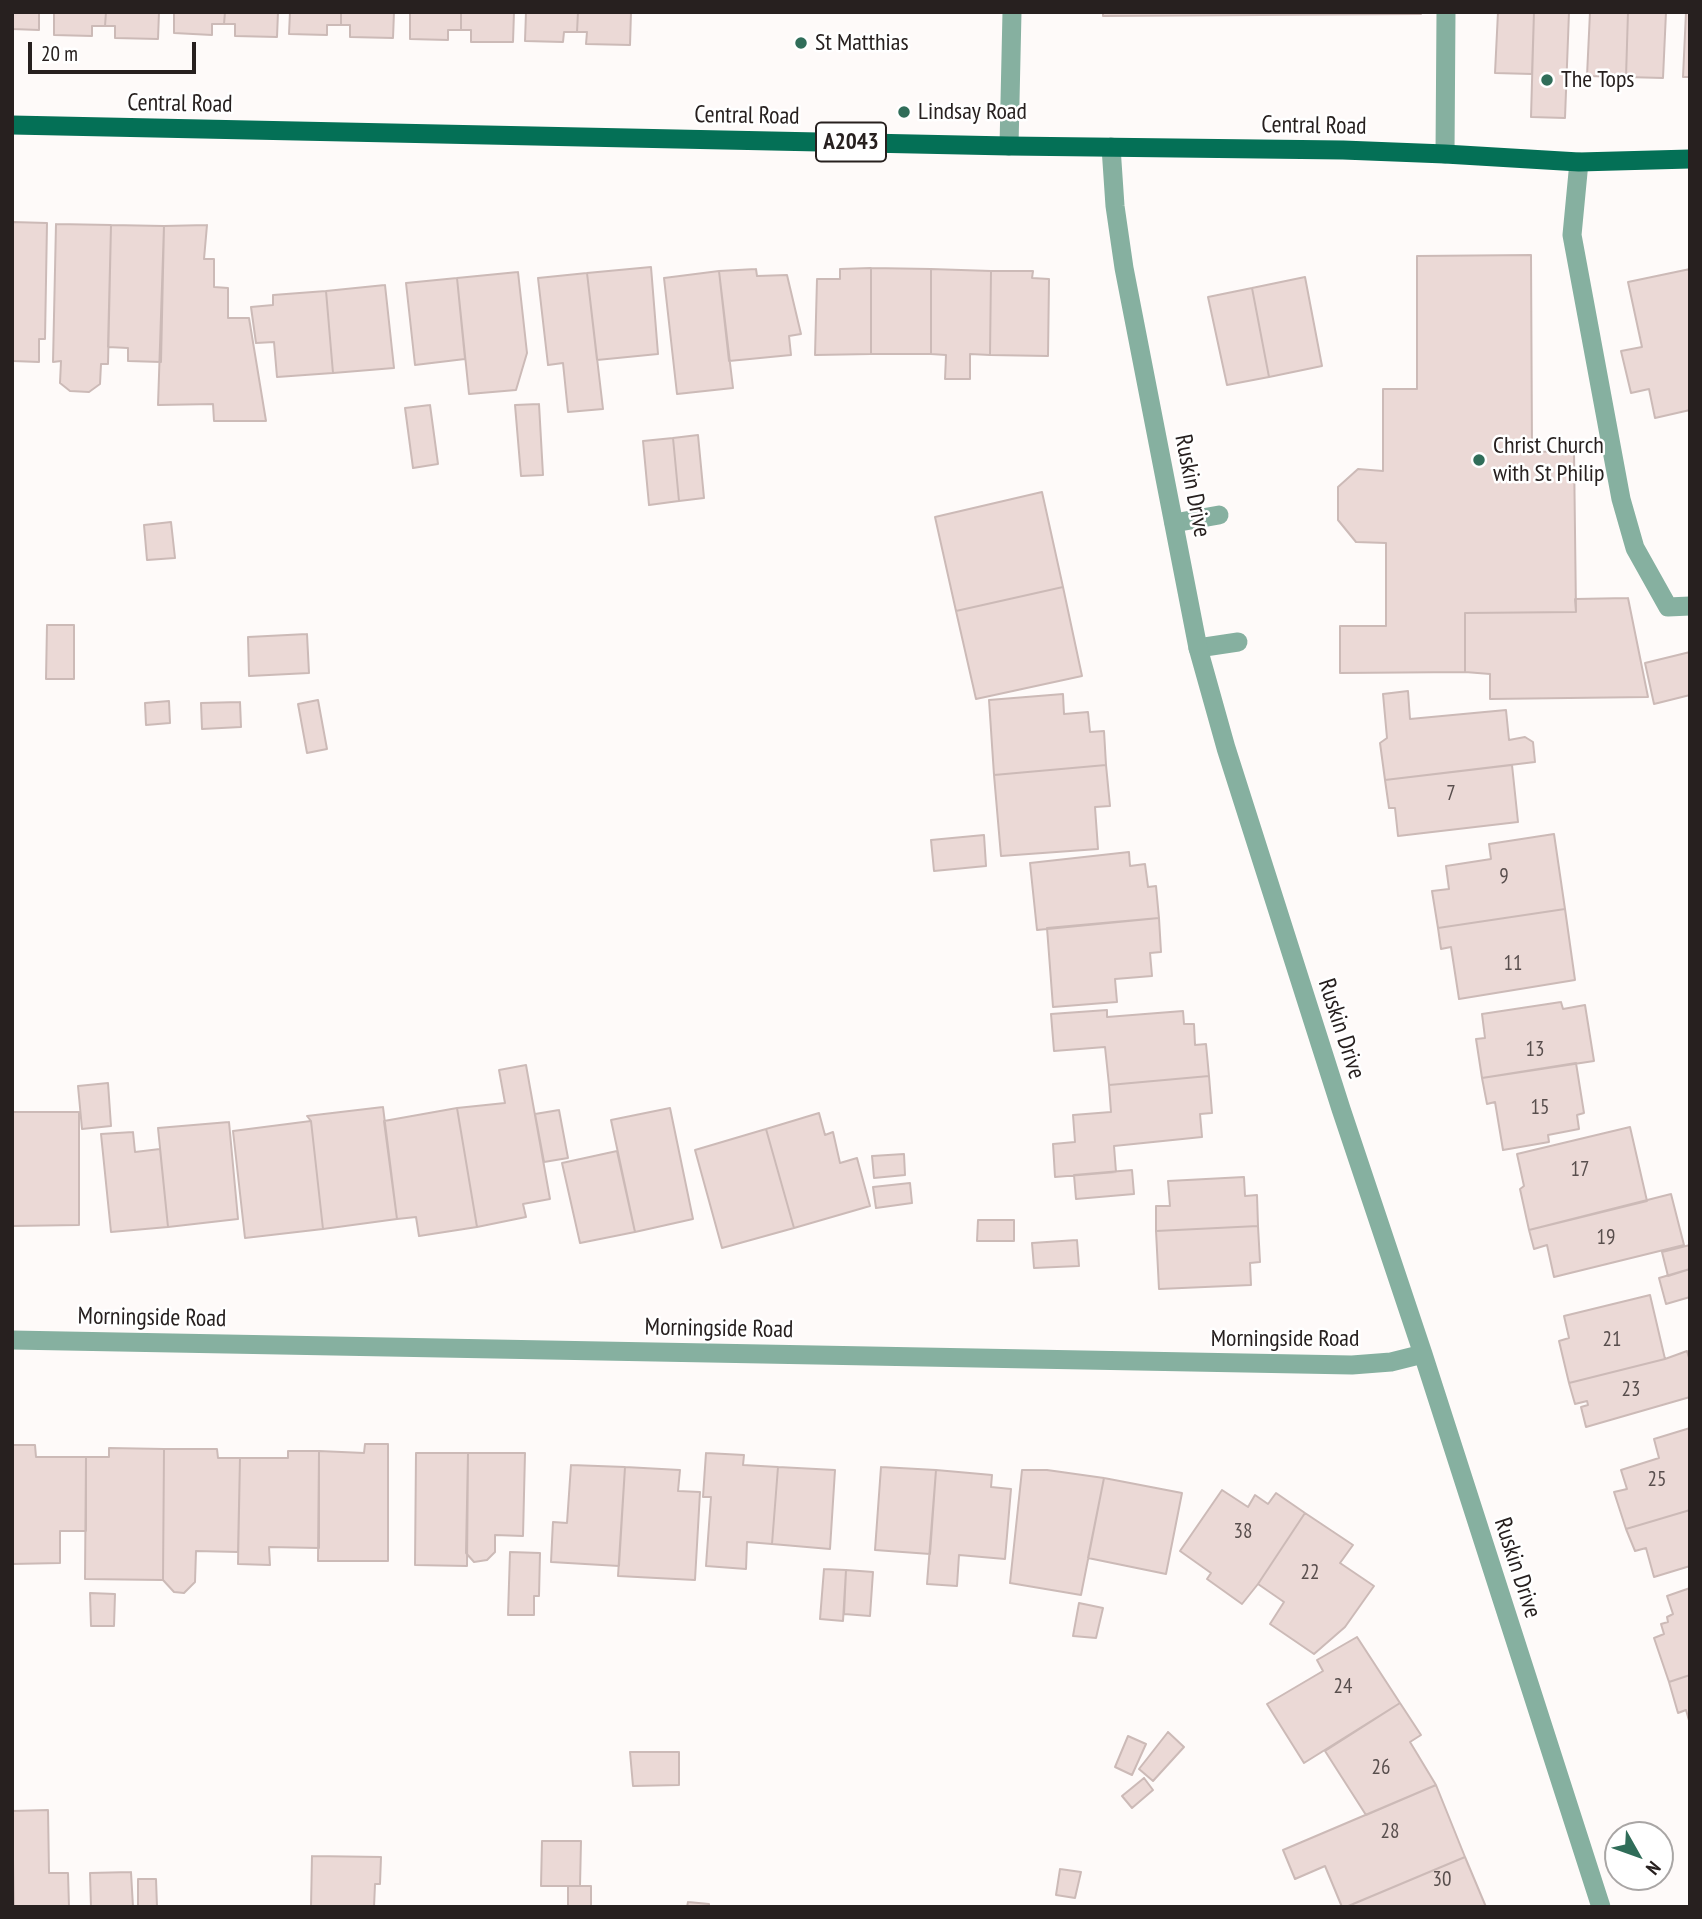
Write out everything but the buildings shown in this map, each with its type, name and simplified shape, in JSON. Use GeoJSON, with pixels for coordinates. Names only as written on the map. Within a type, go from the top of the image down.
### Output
{"type":"FeatureCollection","features":[{"type":"Feature","properties":{"kind":"main road","name":"Central Road"},"geometry":{"type":"LineString","coordinates":[[12,125],[1009,146],[1343,150],[1579,162],[1690,159]]}},
{"type":"Feature","properties":{"kind":"street"},"geometry":{"type":"LineString","coordinates":[[1009,146],[1012,12]]}},
{"type":"Feature","properties":{"kind":"street"},"geometry":{"type":"LineString","coordinates":[[1445,154],[1446,12]]}},
{"type":"Feature","properties":{"kind":"street","name":"Ruskin Drive"},"geometry":{"type":"LineString","coordinates":[[1111,147],[1115,206],[1124,268],[1198,648],[1226,748],[1341,1109],[1601,1907]]}},
{"type":"Feature","properties":{"kind":"street"},"geometry":{"type":"LineString","coordinates":[[1579,162],[1572,235],[1621,499],[1634,548],[1668,607],[1690,606]]}},
{"type":"Feature","properties":{"kind":"street"},"geometry":{"type":"LineString","coordinates":[[1174,523],[1219,514]]}},
{"type":"Feature","properties":{"kind":"street"},"geometry":{"type":"LineString","coordinates":[[1198,648],[1238,642]]}},
{"type":"Feature","properties":{"kind":"street","name":"Morningside Road"},"geometry":{"type":"LineString","coordinates":[[12,1340],[1352,1365],[1391,1362],[1423,1354]]}},
{"type":"Feature","properties":{"kind":"place","name":"St Matthias"},"geometry":{"type":"Point","coordinates":[801,43]}},
{"type":"Feature","properties":{"kind":"place","name":"The Tops"},"geometry":{"type":"Point","coordinates":[1547,80]}},
{"type":"Feature","properties":{"kind":"place","name":"Lindsay Road"},"geometry":{"type":"Point","coordinates":[904,112]}},
{"type":"Feature","properties":{"kind":"place","name":"Christ Church with St Philip"},"geometry":{"type":"Point","coordinates":[1479,460]}}]}
